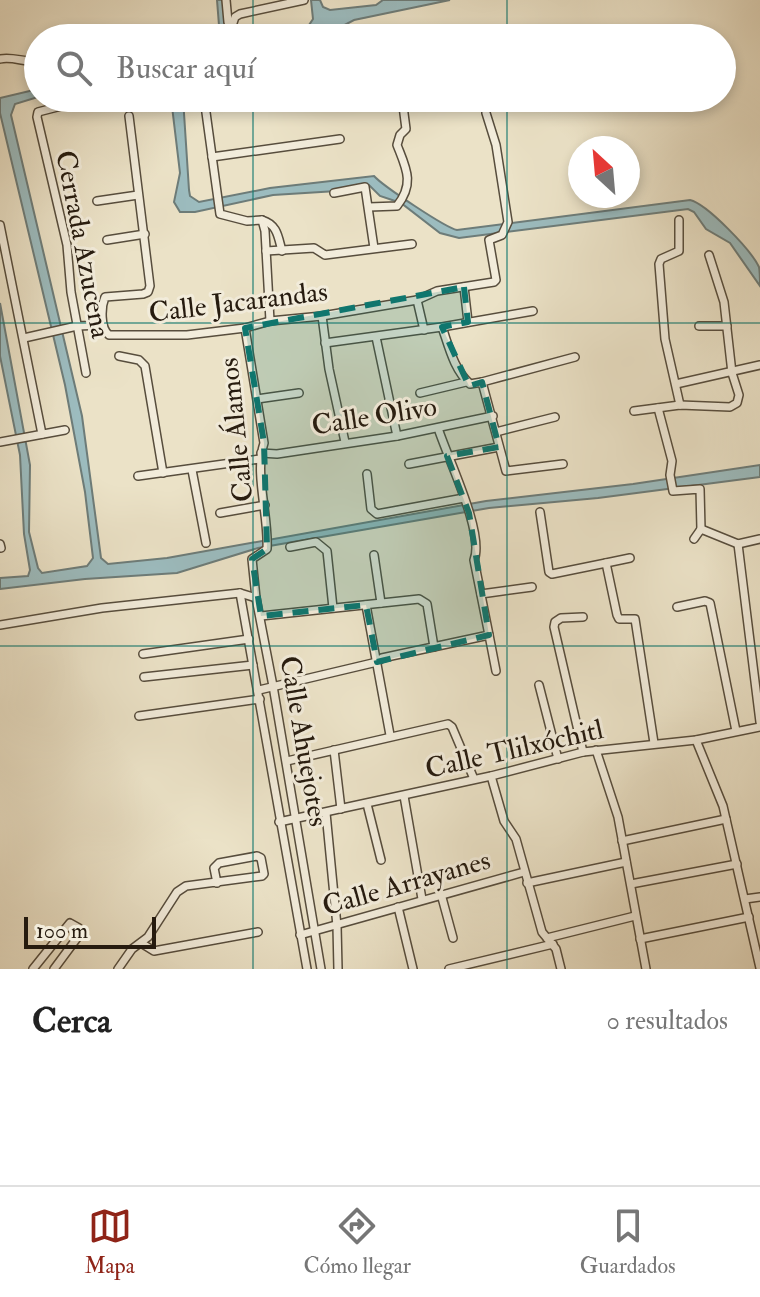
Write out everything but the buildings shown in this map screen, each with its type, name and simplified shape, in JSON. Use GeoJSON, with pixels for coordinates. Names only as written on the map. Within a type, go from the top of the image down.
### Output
{"type":"FeatureCollection","features":[{"type":"Feature","properties":{"kind":"street"},"geometry":{"type":"LineString","coordinates":[[226,0],[231,24]]}},
{"type":"Feature","properties":{"kind":"street"},"geometry":{"type":"LineString","coordinates":[[234,24],[235,17],[240,14],[304,0]]}},
{"type":"Feature","properties":{"kind":"street"},"geometry":{"type":"LineString","coordinates":[[0,59],[8,57],[24,62]]}},
{"type":"Feature","properties":{"kind":"street","name":"Cerrada Azucena"},"geometry":{"type":"LineString","coordinates":[[38,112],[67,245],[86,373]]}},
{"type":"Feature","properties":{"kind":"street"},"geometry":{"type":"LineString","coordinates":[[206,112],[220,214],[272,223],[282,251]]}},
{"type":"Feature","properties":{"kind":"street"},"geometry":{"type":"LineString","coordinates":[[369,207],[397,206],[405,195],[406,164],[397,145],[406,129],[404,112]]}},
{"type":"Feature","properties":{"kind":"street","name":"Calle Jacarandas"},"geometry":{"type":"LineString","coordinates":[[24,338],[77,326],[103,325],[109,335],[187,335],[322,316],[417,300],[437,291],[490,284],[496,280],[489,240],[502,235],[508,222],[496,145],[486,113]]}},
{"type":"Feature","properties":{"kind":"street"},"geometry":{"type":"LineString","coordinates":[[103,325],[105,297],[148,292],[150,286],[129,116]]}},
{"type":"Feature","properties":{"kind":"street"},"geometry":{"type":"LineString","coordinates":[[212,157],[340,139]]}},
{"type":"Feature","properties":{"kind":"street"},"geometry":{"type":"LineString","coordinates":[[334,193],[365,187],[374,248]]}},
{"type":"Feature","properties":{"kind":"street"},"geometry":{"type":"LineString","coordinates":[[97,201],[138,195]]}},
{"type":"Feature","properties":{"kind":"street"},"geometry":{"type":"LineString","coordinates":[[262,220],[270,321]]}},
{"type":"Feature","properties":{"kind":"street"},"geometry":{"type":"LineString","coordinates":[[679,220],[679,251],[661,259],[659,264],[665,339],[680,405]]}},
{"type":"Feature","properties":{"kind":"street"},"geometry":{"type":"LineString","coordinates":[[0,225],[42,434]]}},
{"type":"Feature","properties":{"kind":"street"},"geometry":{"type":"LineString","coordinates":[[107,240],[145,234]]}},
{"type":"Feature","properties":{"kind":"street"},"geometry":{"type":"LineString","coordinates":[[266,251],[314,248],[325,255],[412,244]]}},
{"type":"Feature","properties":{"kind":"street"},"geometry":{"type":"LineString","coordinates":[[634,411],[680,405],[730,407],[737,403],[739,395],[732,373],[724,302],[709,255]]}},
{"type":"Feature","properties":{"kind":"street"},"geometry":{"type":"LineString","coordinates":[[464,287],[468,322]]}},
{"type":"Feature","properties":{"kind":"street"},"geometry":{"type":"LineString","coordinates":[[417,300],[424,330]]}},
{"type":"Feature","properties":{"kind":"street"},"geometry":{"type":"LineString","coordinates":[[325,343],[533,311]]}},
{"type":"Feature","properties":{"kind":"street"},"geometry":{"type":"LineString","coordinates":[[322,316],[345,442]]}},
{"type":"Feature","properties":{"kind":"street"},"geometry":{"type":"LineString","coordinates":[[699,326],[727,326]]}},
{"type":"Feature","properties":{"kind":"street"},"geometry":{"type":"LineString","coordinates":[[442,327],[466,382]]}},
{"type":"Feature","properties":{"kind":"street","name":"Calle Álamos"},"geometry":{"type":"LineString","coordinates":[[245,328],[264,443],[260,456],[268,528]]}},
{"type":"Feature","properties":{"kind":"street"},"geometry":{"type":"LineString","coordinates":[[376,337],[397,436]]}},
{"type":"Feature","properties":{"kind":"street"},"geometry":{"type":"LineString","coordinates":[[119,356],[139,360],[145,366],[163,473]]}},
{"type":"Feature","properties":{"kind":"street"},"geometry":{"type":"LineString","coordinates":[[420,393],[466,382],[482,382],[575,357]]}},
{"type":"Feature","properties":{"kind":"street"},"geometry":{"type":"LineString","coordinates":[[676,384],[760,365]]}},
{"type":"Feature","properties":{"kind":"street"},"geometry":{"type":"LineString","coordinates":[[482,382],[506,471],[563,464]]}},
{"type":"Feature","properties":{"kind":"street"},"geometry":{"type":"LineString","coordinates":[[257,399],[299,393]]}},
{"type":"Feature","properties":{"kind":"street"},"geometry":{"type":"LineString","coordinates":[[658,408],[672,461],[670,475],[673,491],[700,489],[701,529],[694,539]]}},
{"type":"Feature","properties":{"kind":"street","name":"Calle Olivo"},"geometry":{"type":"LineString","coordinates":[[138,476],[397,436],[493,416]]}},
{"type":"Feature","properties":{"kind":"street"},"geometry":{"type":"LineString","coordinates":[[496,432],[555,417]]}},
{"type":"Feature","properties":{"kind":"street"},"geometry":{"type":"LineString","coordinates":[[438,428],[469,513],[478,552],[474,560],[496,671]]}},
{"type":"Feature","properties":{"kind":"street"},"geometry":{"type":"LineString","coordinates":[[0,442],[65,430]]}},
{"type":"Feature","properties":{"kind":"street"},"geometry":{"type":"LineString","coordinates":[[409,464],[499,447]]}},
{"type":"Feature","properties":{"kind":"street"},"geometry":{"type":"LineString","coordinates":[[192,470],[206,543]]}},
{"type":"Feature","properties":{"kind":"street"},"geometry":{"type":"LineString","coordinates":[[367,474],[371,509],[377,514],[465,500]]}},
{"type":"Feature","properties":{"kind":"street"},"geometry":{"type":"LineString","coordinates":[[220,513],[265,505]]}},
{"type":"Feature","properties":{"kind":"street"},"geometry":{"type":"LineString","coordinates":[[540,512],[549,572],[552,574],[630,558]]}},
{"type":"Feature","properties":{"kind":"street","name":"Calle Ahuejotes"},"geometry":{"type":"LineString","coordinates":[[268,528],[267,549],[252,559],[256,598],[287,761],[321,969]]}},
{"type":"Feature","properties":{"kind":"street"},"geometry":{"type":"LineString","coordinates":[[701,529],[738,544],[760,539]]}},
{"type":"Feature","properties":{"kind":"street"},"geometry":{"type":"LineString","coordinates":[[290,547],[316,542],[327,551],[333,608]]}},
{"type":"Feature","properties":{"kind":"street"},"geometry":{"type":"LineString","coordinates":[[738,544],[760,724]]}},
{"type":"Feature","properties":{"kind":"street"},"geometry":{"type":"LineString","coordinates":[[374,555],[381,603]]}},
{"type":"Feature","properties":{"kind":"street"},"geometry":{"type":"LineString","coordinates":[[606,563],[617,615],[619,619],[632,617],[636,624],[654,743]]}},
{"type":"Feature","properties":{"kind":"street"},"geometry":{"type":"LineString","coordinates":[[481,594],[532,587]]}},
{"type":"Feature","properties":{"kind":"street"},"geometry":{"type":"LineString","coordinates":[[0,625],[102,608],[240,593],[256,598]]}},
{"type":"Feature","properties":{"kind":"street","name":"Calle Ahuejotes"},"geometry":{"type":"LineString","coordinates":[[240,593],[307,969]]}},
{"type":"Feature","properties":{"kind":"street"},"geometry":{"type":"LineString","coordinates":[[261,616],[425,601],[434,647]]}},
{"type":"Feature","properties":{"kind":"street"},"geometry":{"type":"LineString","coordinates":[[677,607],[705,601],[710,603],[736,731]]}},
{"type":"Feature","properties":{"kind":"street"},"geometry":{"type":"LineString","coordinates":[[366,605],[390,735]]}},
{"type":"Feature","properties":{"kind":"street"},"geometry":{"type":"LineString","coordinates":[[583,617],[561,618],[554,627],[583,752]]}},
{"type":"Feature","properties":{"kind":"street"},"geometry":{"type":"LineString","coordinates":[[749,625],[760,624]]}},
{"type":"Feature","properties":{"kind":"street"},"geometry":{"type":"LineString","coordinates":[[259,690],[377,662],[382,658],[489,635]]}},
{"type":"Feature","properties":{"kind":"street"},"geometry":{"type":"LineString","coordinates":[[143,654],[249,639]]}},
{"type":"Feature","properties":{"kind":"street"},"geometry":{"type":"LineString","coordinates":[[144,677],[253,665]]}},
{"type":"Feature","properties":{"kind":"street"},"geometry":{"type":"LineString","coordinates":[[539,685],[558,759]]}},
{"type":"Feature","properties":{"kind":"street"},"geometry":{"type":"LineString","coordinates":[[139,716],[260,699]]}},
{"type":"Feature","properties":{"kind":"street"},"geometry":{"type":"LineString","coordinates":[[287,761],[448,724],[474,779]]}},
{"type":"Feature","properties":{"kind":"street","name":"Calle Tlilxóchitl"},"geometry":{"type":"LineString","coordinates":[[279,822],[491,776],[583,752],[696,740],[760,724]]}},
{"type":"Feature","properties":{"kind":"street"},"geometry":{"type":"LineString","coordinates":[[696,740],[726,819],[760,968]]}},
{"type":"Feature","properties":{"kind":"street"},"geometry":{"type":"LineString","coordinates":[[334,750],[341,809]]}},
{"type":"Feature","properties":{"kind":"street"},"geometry":{"type":"LineString","coordinates":[[596,750],[618,817],[646,969]]}},
{"type":"Feature","properties":{"kind":"street"},"geometry":{"type":"LineString","coordinates":[[491,776],[504,821],[516,839],[542,932],[550,941],[561,969]]}},
{"type":"Feature","properties":{"kind":"street"},"geometry":{"type":"LineString","coordinates":[[404,796],[422,899]]}},
{"type":"Feature","properties":{"kind":"street"},"geometry":{"type":"LineString","coordinates":[[367,804],[381,860]]}},
{"type":"Feature","properties":{"kind":"street"},"geometry":{"type":"LineString","coordinates":[[326,813],[338,969]]}},
{"type":"Feature","properties":{"kind":"street"},"geometry":{"type":"LineString","coordinates":[[622,841],[726,819]]}},
{"type":"Feature","properties":{"kind":"street"},"geometry":{"type":"LineString","coordinates":[[118,969],[132,949],[148,937],[177,892],[186,886],[217,883],[262,876],[261,858],[257,856],[219,863],[214,868],[217,883]]}},
{"type":"Feature","properties":{"kind":"street","name":"Calle Arrayanes"},"geometry":{"type":"LineString","coordinates":[[527,883],[626,862]]}},
{"type":"Feature","properties":{"kind":"street"},"geometry":{"type":"LineString","coordinates":[[631,884],[737,864]]}},
{"type":"Feature","properties":{"kind":"street","name":"Calle Arrayanes"},"geometry":{"type":"LineString","coordinates":[[300,935],[524,872]]}},
{"type":"Feature","properties":{"kind":"street"},"geometry":{"type":"LineString","coordinates":[[441,894],[453,938]]}},
{"type":"Feature","properties":{"kind":"street"},"geometry":{"type":"LineString","coordinates":[[745,899],[760,897]]}},
{"type":"Feature","properties":{"kind":"street"},"geometry":{"type":"LineString","coordinates":[[398,907],[413,969]]}},
{"type":"Feature","properties":{"kind":"street"},"geometry":{"type":"LineString","coordinates":[[449,969],[635,916]]}},
{"type":"Feature","properties":{"kind":"street"},"geometry":{"type":"LineString","coordinates":[[640,939],[749,917]]}},
{"type":"Feature","properties":{"kind":"street"},"geometry":{"type":"LineString","coordinates":[[33,969],[70,923],[79,928],[80,934],[54,969]]}},
{"type":"Feature","properties":{"kind":"street"},"geometry":{"type":"LineString","coordinates":[[141,943],[154,951],[258,932]]}},
{"type":"Feature","properties":{"kind":"highlighted area"},"geometry":{"type":"Polygon","coordinates":[[[464,287],[468,322],[442,327],[469,386],[482,382],[499,447],[447,456],[469,513],[489,635],[377,662],[366,605],[261,616],[252,559],[267,549],[264,443],[245,328],[464,287]]]}},
{"type":"Feature","properties":{"kind":"water"},"geometry":{"type":"Polygon","coordinates":[[[217,0],[228,0],[232,24],[219,24],[217,0]]]}},
{"type":"Feature","properties":{"kind":"water"},"geometry":{"type":"Polygon","coordinates":[[[311,0],[320,0],[323,7],[330,10],[376,5],[383,0],[450,0],[346,24],[310,24],[313,19],[311,0]]]}},
{"type":"Feature","properties":{"kind":"water"},"geometry":{"type":"Polygon","coordinates":[[[24,92],[24,101],[15,104],[11,115],[82,416],[101,558],[108,564],[167,558],[486,501],[760,465],[760,477],[598,498],[489,508],[258,548],[177,573],[0,589],[0,578],[28,576],[30,570],[24,534],[20,455],[0,356],[0,303],[30,465],[29,532],[38,568],[42,573],[87,566],[93,558],[85,492],[65,385],[0,113],[0,98],[24,92]]]}},
{"type":"Feature","properties":{"kind":"water"},"geometry":{"type":"Polygon","coordinates":[[[173,112],[184,112],[190,196],[199,202],[270,188],[374,176],[415,206],[457,230],[690,200],[717,218],[747,250],[759,267],[760,286],[730,243],[706,229],[694,212],[688,209],[459,238],[440,233],[401,203],[380,196],[369,185],[337,191],[273,195],[195,212],[180,212],[174,202],[180,173],[173,112]]]}}]}
